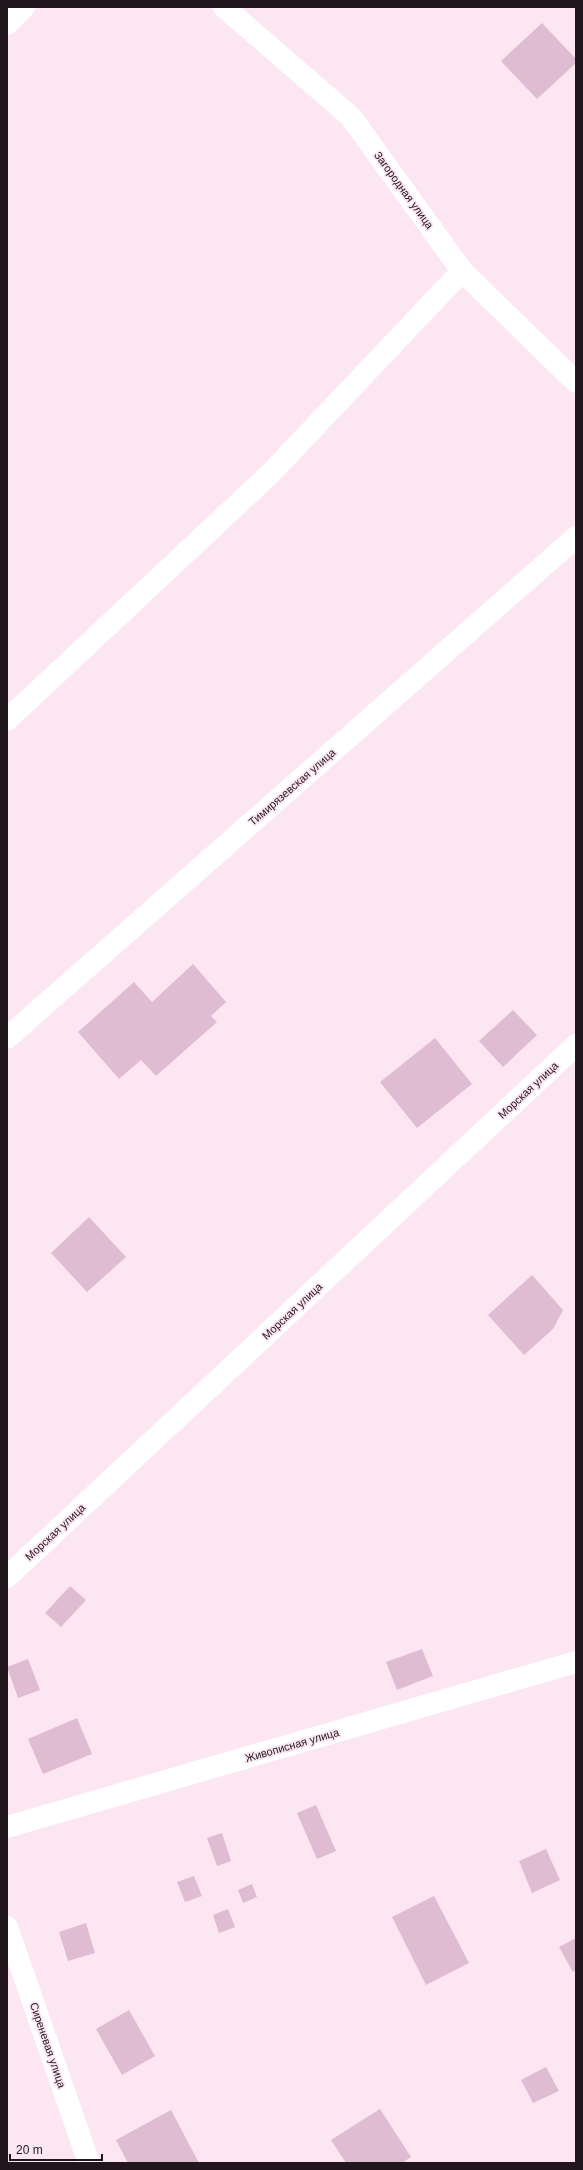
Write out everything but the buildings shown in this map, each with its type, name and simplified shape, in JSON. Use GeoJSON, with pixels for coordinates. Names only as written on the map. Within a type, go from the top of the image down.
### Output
{"type":"FeatureCollection","features":[{"type":"Feature","properties":{"kind":"street"},"geometry":{"type":"LineString","coordinates":[[7,24],[24,7]]}},
{"type":"Feature","properties":{"kind":"street","name":"Загородная улица"},"geometry":{"type":"LineString","coordinates":[[224,7],[351,117],[462,271],[576,382]]}},
{"type":"Feature","properties":{"kind":"street"},"geometry":{"type":"LineString","coordinates":[[7,720],[271,473],[462,271]]}},
{"type":"Feature","properties":{"kind":"street","name":"Тимирязевская улица"},"geometry":{"type":"LineString","coordinates":[[7,1038],[576,537]]}},
{"type":"Feature","properties":{"kind":"street","name":"Морская улица"},"geometry":{"type":"LineString","coordinates":[[7,1577],[576,1045]]}},
{"type":"Feature","properties":{"kind":"street","name":"Живописная улица"},"geometry":{"type":"LineString","coordinates":[[7,1827],[576,1662]]}},
{"type":"Feature","properties":{"kind":"street","name":"Сиреневая улица"},"geometry":{"type":"LineString","coordinates":[[7,1927],[89,2163]]}}]}
